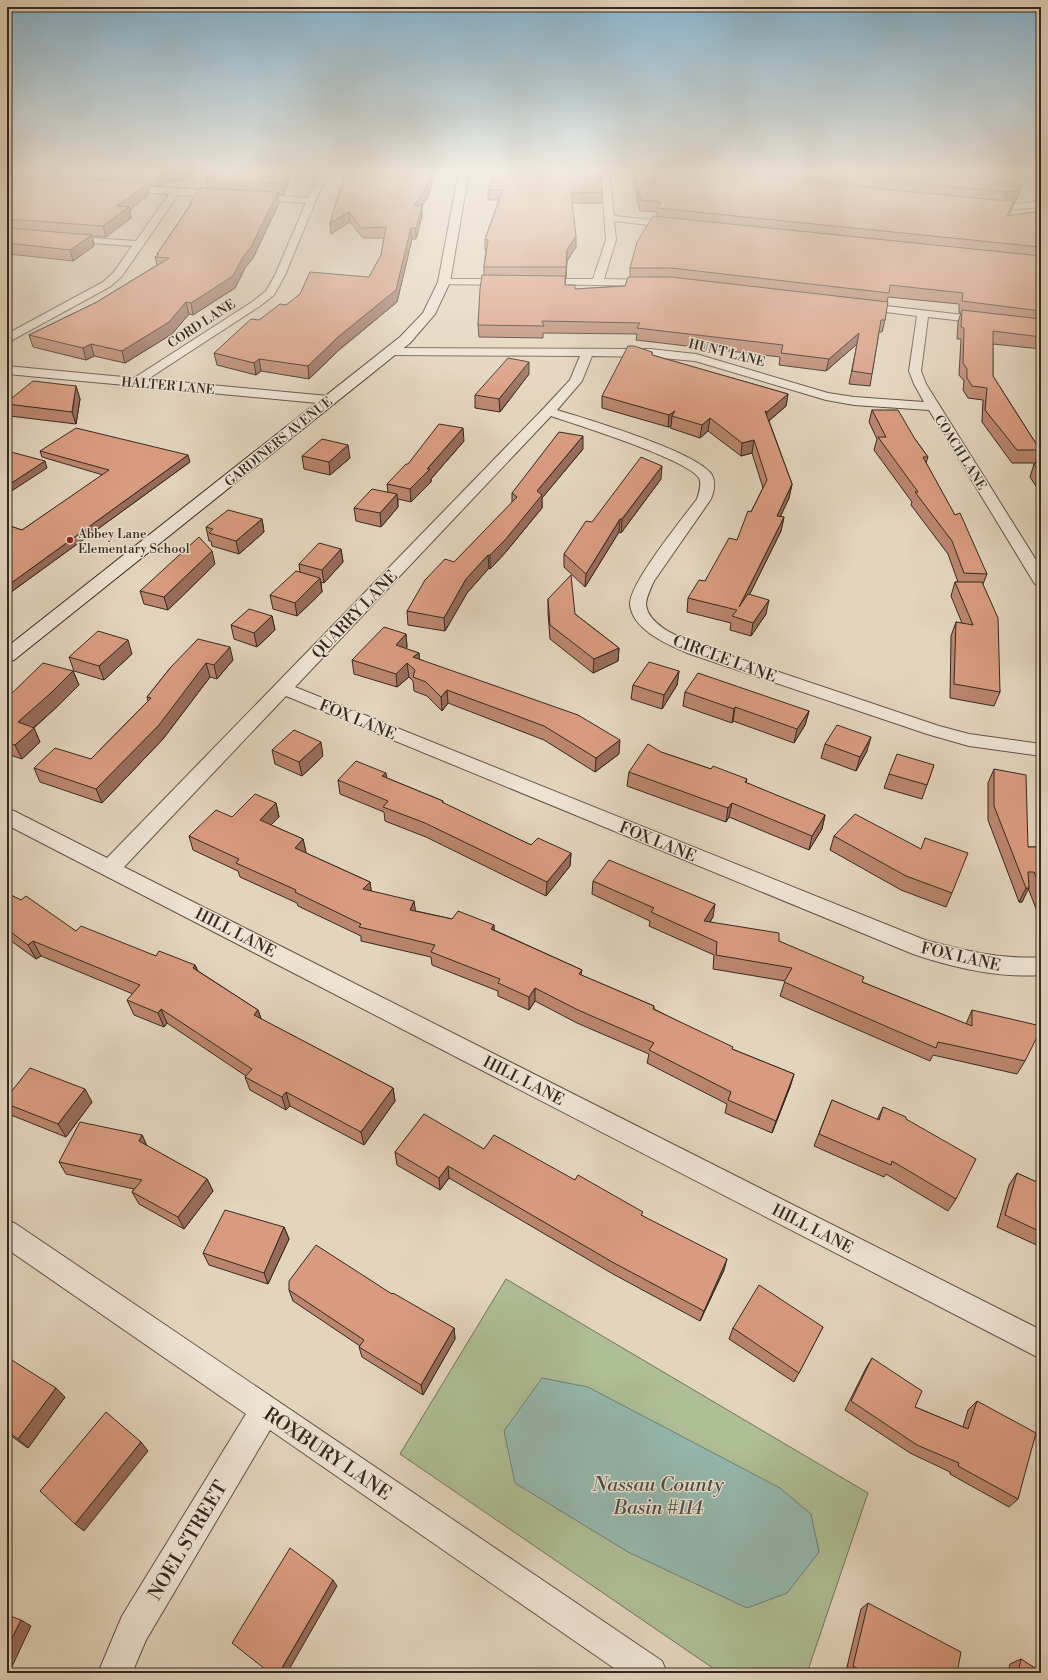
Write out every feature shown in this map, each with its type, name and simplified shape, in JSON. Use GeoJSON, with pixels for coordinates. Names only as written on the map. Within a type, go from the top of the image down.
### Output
{"type":"FeatureCollection","features":[{"type":"Feature","properties":{"kind":"main road","name":"GARDINERS AVENUE"},"geometry":{"type":"LineString","coordinates":[[7,656],[405,340],[429,314],[444,282],[450,249]]}},
{"type":"Feature","properties":{"kind":"street"},"geometry":{"type":"LineString","coordinates":[[7,339],[107,284],[118,274],[135,249]]}},
{"type":"Feature","properties":{"kind":"street","name":"CORD LANE"},"geometry":{"type":"LineString","coordinates":[[136,382],[256,304],[270,293],[280,275],[291,249]]}},
{"type":"Feature","properties":{"kind":"street"},"geometry":{"type":"LineString","coordinates":[[598,282],[608,249]]}},
{"type":"Feature","properties":{"kind":"street"},"geometry":{"type":"LineString","coordinates":[[444,282],[598,282],[664,284]]}},
{"type":"Feature","properties":{"kind":"street"},"geometry":{"type":"LineString","coordinates":[[852,305],[1041,327]]}},
{"type":"Feature","properties":{"kind":"street","name":"COACH LANE"},"geometry":{"type":"LineString","coordinates":[[923,313],[916,371],[920,384],[1041,581]]}},
{"type":"Feature","properties":{"kind":"street","name":"HUNT LANE"},"geometry":{"type":"LineString","coordinates":[[390,351],[650,353],[696,358],[826,396],[854,401],[933,406]]}},
{"type":"Feature","properties":{"kind":"street","name":"QUARRY LANE"},"geometry":{"type":"LineString","coordinates":[[110,868],[549,411],[576,381],[587,353]]}},
{"type":"Feature","properties":{"kind":"street","name":"HALTER LANE"},"geometry":{"type":"LineString","coordinates":[[7,370],[328,400]]}},
{"type":"Feature","properties":{"kind":"street","name":"CIRCLE LANE"},"geometry":{"type":"LineString","coordinates":[[549,411],[673,455],[696,466],[704,475],[708,487],[704,499],[646,581],[640,596],[639,608],[651,627],[669,639],[693,649],[933,730],[969,740],[1041,750]]}},
{"type":"Feature","properties":{"kind":"street","name":"FOX LANE"},"geometry":{"type":"LineString","coordinates":[[282,688],[921,948],[987,965],[1026,968],[1041,966]]}},
{"type":"Feature","properties":{"kind":"street","name":"HILL LANE"},"geometry":{"type":"LineString","coordinates":[[7,816],[1041,1345]]}},
{"type":"Feature","properties":{"kind":"street","name":"ROXBURY LANE"},"geometry":{"type":"LineString","coordinates":[[7,1233],[650,1673]]}},
{"type":"Feature","properties":{"kind":"street","name":"NOEL STREET"},"geometry":{"type":"LineString","coordinates":[[115,1673],[134,1628],[265,1410]]}},
{"type":"Feature","properties":{"kind":"green space"},"geometry":{"type":"Polygon","coordinates":[[[506,1279],[868,1493],[807,1673],[720,1673],[400,1454],[506,1279]]]}},
{"type":"Feature","properties":{"kind":"water","name":"Nassau County Basin #114"},"geometry":{"type":"Polygon","coordinates":[[[542,1378],[588,1387],[780,1488],[811,1514],[819,1552],[787,1593],[747,1608],[628,1552],[515,1483],[504,1431],[542,1378]]]}},
{"type":"Feature","properties":{"kind":"building"},"geometry":{"type":"Polygon","coordinates":[[[160,249],[249,249],[243,257],[233,276],[191,303],[186,302],[169,322],[122,351],[91,344],[83,348],[29,335],[97,302],[169,258],[155,257],[159,254],[157,254],[160,249]]]}},
{"type":"Feature","properties":{"kind":"building"},"geometry":{"type":"Polygon","coordinates":[[[382,249],[406,249],[396,290],[338,337],[308,366],[259,359],[254,363],[214,353],[251,319],[259,320],[280,304],[286,305],[300,294],[310,272],[369,277],[381,255],[382,249]]]}},
{"type":"Feature","properties":{"kind":"building"},"geometry":{"type":"Polygon","coordinates":[[[487,249],[567,249],[566,267],[484,267],[487,249]]]}},
{"type":"Feature","properties":{"kind":"building"},"geometry":{"type":"Polygon","coordinates":[[[635,249],[977,249],[1041,256],[1041,311],[962,301],[963,293],[890,285],[889,293],[671,268],[630,268],[635,249]]]}},
{"type":"Feature","properties":{"kind":"building"},"geometry":{"type":"Polygon","coordinates":[[[482,275],[565,276],[565,285],[575,285],[575,289],[625,286],[628,277],[671,277],[888,302],[885,320],[881,320],[872,374],[852,371],[859,333],[829,359],[781,353],[783,345],[637,328],[640,323],[542,321],[544,326],[478,325],[482,275]]]}},
{"type":"Feature","properties":{"kind":"building"},"geometry":{"type":"Polygon","coordinates":[[[962,310],[1041,319],[1041,337],[993,331],[993,376],[1040,450],[1017,450],[985,410],[987,388],[972,386],[967,378],[967,369],[963,363],[964,328],[961,327],[962,310]]]}},
{"type":"Feature","properties":{"kind":"building"},"geometry":{"type":"Polygon","coordinates":[[[628,346],[634,346],[652,352],[652,355],[788,394],[767,412],[765,411],[792,484],[777,516],[784,517],[739,607],[748,594],[769,600],[753,623],[732,616],[737,610],[688,598],[699,580],[705,581],[729,538],[737,540],[748,511],[751,512],[767,480],[754,440],[742,443],[710,418],[702,425],[672,416],[675,411],[669,415],[602,396],[628,346]]]}},
{"type":"Feature","properties":{"kind":"building"},"geometry":{"type":"Polygon","coordinates":[[[508,358],[529,362],[499,399],[475,395],[508,358]]]}},
{"type":"Feature","properties":{"kind":"building"},"geometry":{"type":"Polygon","coordinates":[[[33,381],[76,386],[72,412],[7,404],[7,402],[33,381]]]}},
{"type":"Feature","properties":{"kind":"building"},"geometry":{"type":"Polygon","coordinates":[[[872,410],[898,410],[915,439],[928,457],[923,457],[955,515],[960,513],[987,574],[964,573],[952,541],[915,492],[918,492],[878,437],[886,437],[872,410]]]}},
{"type":"Feature","properties":{"kind":"building"},"geometry":{"type":"Polygon","coordinates":[[[439,424],[463,428],[427,469],[430,469],[410,489],[387,484],[406,464],[408,464],[439,424]]]}},
{"type":"Feature","properties":{"kind":"building"},"geometry":{"type":"Polygon","coordinates":[[[76,428],[188,455],[7,586],[7,525],[22,530],[109,470],[40,451],[76,428]]]}},
{"type":"Feature","properties":{"kind":"building"},"geometry":{"type":"Polygon","coordinates":[[[559,432],[583,436],[537,491],[542,495],[505,540],[490,555],[488,555],[466,579],[444,618],[407,611],[425,580],[445,559],[454,562],[517,497],[512,493],[559,432]]]}},
{"type":"Feature","properties":{"kind":"building"},"geometry":{"type":"Polygon","coordinates":[[[322,439],[348,445],[329,462],[302,456],[322,439]]]}},
{"type":"Feature","properties":{"kind":"building"},"geometry":{"type":"Polygon","coordinates":[[[7,451],[45,461],[7,486],[7,451]]]}},
{"type":"Feature","properties":{"kind":"building"},"geometry":{"type":"Polygon","coordinates":[[[641,457],[662,466],[622,519],[620,519],[586,574],[564,554],[586,521],[592,522],[641,457]]]}},
{"type":"Feature","properties":{"kind":"building"},"geometry":{"type":"Polygon","coordinates":[[[1041,460],[1041,474],[1034,464],[1041,460]]]}},
{"type":"Feature","properties":{"kind":"building"},"geometry":{"type":"Polygon","coordinates":[[[372,489],[397,494],[380,513],[354,508],[372,489]]]}},
{"type":"Feature","properties":{"kind":"building"},"geometry":{"type":"Polygon","coordinates":[[[228,510],[262,519],[236,541],[209,533],[213,529],[206,527],[228,510]]]}},
{"type":"Feature","properties":{"kind":"building"},"geometry":{"type":"Polygon","coordinates":[[[199,537],[212,551],[164,597],[140,591],[199,537]]]}},
{"type":"Feature","properties":{"kind":"building"},"geometry":{"type":"Polygon","coordinates":[[[319,543],[341,549],[322,570],[299,564],[319,543]]]}},
{"type":"Feature","properties":{"kind":"building"},"geometry":{"type":"Polygon","coordinates":[[[296,571],[320,578],[295,603],[270,595],[296,571]]]}},
{"type":"Feature","properties":{"kind":"building"},"geometry":{"type":"Polygon","coordinates":[[[571,575],[575,614],[619,648],[594,659],[550,625],[548,599],[571,575]]]}},
{"type":"Feature","properties":{"kind":"building"},"geometry":{"type":"Polygon","coordinates":[[[955,582],[982,582],[998,618],[1000,692],[954,684],[956,622],[973,625],[955,582]]]}},
{"type":"Feature","properties":{"kind":"building"},"geometry":{"type":"Polygon","coordinates":[[[249,609],[272,616],[254,633],[231,625],[249,609]]]}},
{"type":"Feature","properties":{"kind":"building"},"geometry":{"type":"Polygon","coordinates":[[[384,627],[406,634],[396,645],[419,653],[413,657],[578,715],[620,740],[596,758],[544,726],[447,690],[441,697],[426,682],[413,677],[415,670],[407,663],[396,674],[352,660],[384,627]]]}},
{"type":"Feature","properties":{"kind":"building"},"geometry":{"type":"Polygon","coordinates":[[[98,631],[128,640],[99,666],[69,657],[98,631]]]}},
{"type":"Feature","properties":{"kind":"building"},"geometry":{"type":"Polygon","coordinates":[[[198,639],[230,647],[214,665],[206,663],[159,725],[96,789],[34,768],[55,748],[91,759],[151,698],[147,697],[171,667],[198,639]]]}},
{"type":"Feature","properties":{"kind":"building"},"geometry":{"type":"Polygon","coordinates":[[[649,662],[679,671],[664,695],[633,685],[649,662]]]}},
{"type":"Feature","properties":{"kind":"building"},"geometry":{"type":"Polygon","coordinates":[[[43,663],[73,671],[18,722],[34,728],[15,745],[7,742],[7,698],[43,663]]]}},
{"type":"Feature","properties":{"kind":"building"},"geometry":{"type":"Polygon","coordinates":[[[698,673],[809,711],[797,729],[735,707],[734,709],[685,692],[698,673]]]}},
{"type":"Feature","properties":{"kind":"building"},"geometry":{"type":"Polygon","coordinates":[[[837,725],[871,737],[860,757],[825,744],[837,725]]]}},
{"type":"Feature","properties":{"kind":"building"},"geometry":{"type":"Polygon","coordinates":[[[294,730],[321,742],[299,762],[272,750],[294,730]]]}},
{"type":"Feature","properties":{"kind":"building"},"geometry":{"type":"Polygon","coordinates":[[[648,744],[661,752],[711,769],[713,766],[747,779],[745,782],[825,815],[812,836],[732,803],[728,808],[629,772],[648,744]]]}},
{"type":"Feature","properties":{"kind":"building"},"geometry":{"type":"Polygon","coordinates":[[[897,754],[934,765],[927,785],[889,774],[897,754]]]}},
{"type":"Feature","properties":{"kind":"building"},"geometry":{"type":"Polygon","coordinates":[[[356,761],[386,773],[382,776],[443,801],[442,802],[531,845],[538,838],[571,853],[547,882],[425,823],[383,807],[388,801],[338,780],[356,761]]]}},
{"type":"Feature","properties":{"kind":"building"},"geometry":{"type":"Polygon","coordinates":[[[994,769],[1026,775],[1028,847],[1041,847],[1041,889],[1034,872],[1028,872],[1029,888],[1026,888],[994,806],[994,769]]]}},
{"type":"Feature","properties":{"kind":"building"},"geometry":{"type":"Polygon","coordinates":[[[255,794],[276,803],[260,820],[303,839],[295,848],[370,882],[363,889],[414,901],[410,910],[452,919],[458,911],[494,925],[491,929],[582,970],[579,974],[654,1006],[653,1009],[733,1047],[732,1049],[794,1074],[776,1121],[728,1100],[731,1092],[649,1050],[654,1043],[578,1010],[535,988],[529,997],[498,983],[500,979],[431,952],[435,945],[359,927],[361,924],[295,892],[296,890],[236,863],[239,859],[189,836],[216,810],[232,817],[255,794]]]}},
{"type":"Feature","properties":{"kind":"building"},"geometry":{"type":"Polygon","coordinates":[[[855,814],[921,849],[925,838],[968,853],[952,893],[906,876],[834,836],[855,814]]]}},
{"type":"Feature","properties":{"kind":"building"},"geometry":{"type":"Polygon","coordinates":[[[609,860],[715,904],[704,921],[779,933],[779,941],[864,977],[862,982],[972,1026],[972,1010],[1041,1026],[1041,1029],[1025,1061],[938,1042],[936,1048],[784,982],[792,968],[716,955],[717,942],[651,912],[654,908],[593,881],[609,860]]]}},
{"type":"Feature","properties":{"kind":"building"},"geometry":{"type":"Polygon","coordinates":[[[7,893],[21,900],[26,896],[76,931],[81,926],[156,956],[159,951],[195,965],[193,968],[258,1010],[254,1015],[393,1088],[361,1132],[286,1092],[282,1097],[245,1077],[252,1069],[161,1009],[158,1013],[127,1000],[140,985],[33,941],[28,945],[7,929],[7,893]]]}},
{"type":"Feature","properties":{"kind":"building"},"geometry":{"type":"Polygon","coordinates":[[[30,1068],[85,1089],[58,1124],[7,1104],[7,1097],[30,1068]]]}},
{"type":"Feature","properties":{"kind":"building"},"geometry":{"type":"Polygon","coordinates":[[[832,1100],[879,1120],[883,1107],[906,1117],[906,1119],[976,1159],[956,1199],[892,1161],[891,1165],[819,1134],[832,1100]]]}},
{"type":"Feature","properties":{"kind":"building"},"geometry":{"type":"Polygon","coordinates":[[[424,1114],[484,1149],[494,1135],[575,1180],[578,1175],[643,1212],[641,1215],[727,1259],[704,1311],[614,1263],[448,1166],[439,1178],[395,1152],[424,1114]]]}},
{"type":"Feature","properties":{"kind":"building"},"geometry":{"type":"Polygon","coordinates":[[[80,1122],[142,1135],[139,1141],[207,1179],[178,1217],[132,1192],[142,1180],[59,1162],[80,1122]]]}},
{"type":"Feature","properties":{"kind":"building"},"geometry":{"type":"Polygon","coordinates":[[[1017,1173],[1041,1184],[1041,1232],[1005,1215],[1017,1173]]]}},
{"type":"Feature","properties":{"kind":"building"},"geometry":{"type":"Polygon","coordinates":[[[225,1210],[284,1227],[264,1273],[203,1253],[225,1210]]]}},
{"type":"Feature","properties":{"kind":"building"},"geometry":{"type":"Polygon","coordinates":[[[316,1245],[392,1294],[393,1293],[454,1328],[421,1385],[359,1347],[364,1340],[289,1290],[289,1281],[316,1245]]]}},
{"type":"Feature","properties":{"kind":"building"},"geometry":{"type":"Polygon","coordinates":[[[759,1285],[823,1327],[799,1373],[733,1328],[759,1285]]]}},
{"type":"Feature","properties":{"kind":"building"},"geometry":{"type":"Polygon","coordinates":[[[7,1357],[56,1388],[18,1439],[7,1431],[7,1357]]]}},
{"type":"Feature","properties":{"kind":"building"},"geometry":{"type":"Polygon","coordinates":[[[872,1358],[922,1391],[915,1407],[968,1429],[977,1401],[1036,1433],[1018,1499],[958,1466],[959,1463],[917,1445],[851,1401],[872,1358]]]}},
{"type":"Feature","properties":{"kind":"building"},"geometry":{"type":"Polygon","coordinates":[[[106,1412],[141,1442],[75,1524],[40,1491],[106,1412]]]}},
{"type":"Feature","properties":{"kind":"building"},"geometry":{"type":"Polygon","coordinates":[[[290,1548],[333,1580],[279,1673],[270,1673],[232,1643],[290,1548]]]}},
{"type":"Feature","properties":{"kind":"building"},"geometry":{"type":"Polygon","coordinates":[[[868,1603],[961,1652],[957,1673],[866,1673],[853,1666],[868,1603]]]}},
{"type":"Feature","properties":{"kind":"building"},"geometry":{"type":"Polygon","coordinates":[[[7,1615],[21,1620],[7,1648],[7,1615]]]}},
{"type":"Feature","properties":{"kind":"building"},"geometry":{"type":"Polygon","coordinates":[[[1021,1659],[1041,1672],[1041,1673],[1018,1673],[1021,1659]]]}},
{"type":"Feature","properties":{"kind":"place","name":"Abbey Lane Elementary School"},"geometry":{"type":"Point","coordinates":[70,540]}}]}
